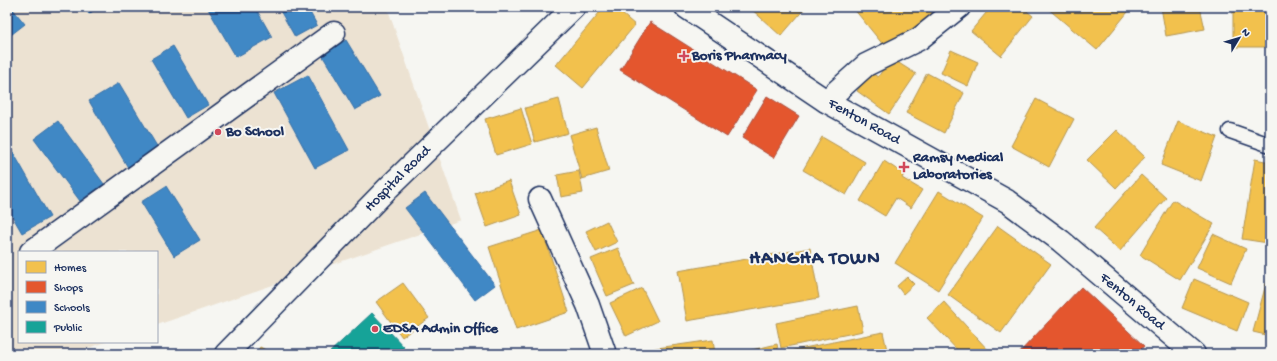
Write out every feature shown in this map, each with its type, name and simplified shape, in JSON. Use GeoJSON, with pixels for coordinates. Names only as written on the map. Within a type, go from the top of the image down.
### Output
{"type":"FeatureCollection","features":[{"type":"Feature","properties":{"kind":"street","name":"Hospital Road"},"geometry":{"type":"LineString","coordinates":[[226,354],[387,189],[574,7]]}},
{"type":"Feature","properties":{"kind":"street","name":"Fenton Road"},"geometry":{"type":"LineString","coordinates":[[686,7],[826,101],[1007,201],[1061,241],[1194,354]]}},
{"type":"Feature","properties":{"kind":"street"},"geometry":{"type":"LineString","coordinates":[[826,101],[866,65],[919,39],[959,7]]}},
{"type":"Feature","properties":{"kind":"street"},"geometry":{"type":"LineString","coordinates":[[33,251],[334,33]]}},
{"type":"Feature","properties":{"kind":"street"},"geometry":{"type":"LineString","coordinates":[[540,199],[588,305],[605,354]]}},
{"type":"Feature","properties":{"kind":"lane"},"geometry":{"type":"LineString","coordinates":[[1230,131],[1270,145]]}},
{"type":"Feature","properties":{"kind":"shaded area","name":"Bo School"},"geometry":{"type":"Polygon","coordinates":[[[7,7],[387,7],[461,220],[158,325],[158,251],[18,251],[18,343],[103,343],[71,354],[7,354],[7,7]]]}},
{"type":"Feature","properties":{"kind":"building: Homes"},"geometry":{"type":"Polygon","coordinates":[[[604,7],[614,7],[635,25],[583,88],[556,65],[604,7]]]}},
{"type":"Feature","properties":{"kind":"building: Homes"},"geometry":{"type":"Polygon","coordinates":[[[749,7],[806,7],[781,36],[749,7]]]}},
{"type":"Feature","properties":{"kind":"building: Homes"},"geometry":{"type":"Polygon","coordinates":[[[857,7],[928,7],[935,16],[889,52],[854,9],[857,7]]]}},
{"type":"Feature","properties":{"kind":"building: Homes"},"geometry":{"type":"Polygon","coordinates":[[[991,7],[1022,7],[1033,16],[1001,56],[971,31],[991,7]]]}},
{"type":"Feature","properties":{"kind":"building: Homes"},"geometry":{"type":"Polygon","coordinates":[[[1046,7],[1132,7],[1097,50],[1046,7]]]}},
{"type":"Feature","properties":{"kind":"building: Homes"},"geometry":{"type":"Polygon","coordinates":[[[1161,7],[1200,7],[1205,29],[1166,36],[1161,7]]]}},
{"type":"Feature","properties":{"kind":"building: Homes"},"geometry":{"type":"Polygon","coordinates":[[[1233,7],[1266,7],[1266,47],[1233,47],[1233,7]]]}},
{"type":"Feature","properties":{"kind":"building: Homes"},"geometry":{"type":"Polygon","coordinates":[[[951,50],[978,62],[968,86],[941,73],[951,50]]]}},
{"type":"Feature","properties":{"kind":"building: Homes"},"geometry":{"type":"Polygon","coordinates":[[[891,58],[916,74],[889,114],[857,91],[870,72],[878,77],[891,58]]]}},
{"type":"Feature","properties":{"kind":"building: Homes"},"geometry":{"type":"Polygon","coordinates":[[[927,73],[964,93],[944,133],[906,113],[927,73]]]}},
{"type":"Feature","properties":{"kind":"building: Homes"},"geometry":{"type":"Polygon","coordinates":[[[559,99],[568,133],[535,142],[525,108],[559,99]]]}},
{"type":"Feature","properties":{"kind":"building: Homes"},"geometry":{"type":"Polygon","coordinates":[[[1036,99],[1074,119],[1049,167],[1011,146],[1036,99]]]}},
{"type":"Feature","properties":{"kind":"building: Homes"},"geometry":{"type":"Polygon","coordinates":[[[521,108],[532,144],[496,155],[485,119],[521,108]]]}},
{"type":"Feature","properties":{"kind":"building: Homes"},"geometry":{"type":"Polygon","coordinates":[[[1178,121],[1217,137],[1201,181],[1161,165],[1178,121]]]}},
{"type":"Feature","properties":{"kind":"building: Homes"},"geometry":{"type":"Polygon","coordinates":[[[596,127],[609,171],[582,179],[569,135],[596,127]]]}},
{"type":"Feature","properties":{"kind":"building: Homes"},"geometry":{"type":"Polygon","coordinates":[[[1117,130],[1145,157],[1116,188],[1087,160],[1117,130]]]}},
{"type":"Feature","properties":{"kind":"building: Homes"},"geometry":{"type":"Polygon","coordinates":[[[822,137],[865,162],[846,195],[803,170],[822,137]]]}},
{"type":"Feature","properties":{"kind":"building: Homes"},"geometry":{"type":"Polygon","coordinates":[[[1255,159],[1270,162],[1270,239],[1268,243],[1242,239],[1255,159]]]}},
{"type":"Feature","properties":{"kind":"building: Homes"},"geometry":{"type":"Polygon","coordinates":[[[884,161],[904,174],[902,178],[922,190],[911,208],[896,198],[885,216],[860,201],[884,161]]]}},
{"type":"Feature","properties":{"kind":"building: Homes"},"geometry":{"type":"Polygon","coordinates":[[[579,171],[583,193],[561,197],[557,175],[579,171]]]}},
{"type":"Feature","properties":{"kind":"building: Homes"},"geometry":{"type":"Polygon","coordinates":[[[1141,175],[1166,198],[1120,251],[1094,228],[1141,175]]]}},
{"type":"Feature","properties":{"kind":"building: Homes"},"geometry":{"type":"Polygon","coordinates":[[[509,181],[521,215],[487,227],[475,193],[509,181]]]}},
{"type":"Feature","properties":{"kind":"building: Homes"},"geometry":{"type":"Polygon","coordinates":[[[939,191],[983,218],[938,290],[895,263],[939,191]]]}},
{"type":"Feature","properties":{"kind":"building: Homes"},"geometry":{"type":"Polygon","coordinates":[[[1173,200],[1214,224],[1180,280],[1140,255],[1173,200]]]}},
{"type":"Feature","properties":{"kind":"building: Homes"},"geometry":{"type":"Polygon","coordinates":[[[607,221],[617,242],[596,252],[586,231],[607,221]]]}},
{"type":"Feature","properties":{"kind":"building: Homes"},"geometry":{"type":"Polygon","coordinates":[[[998,226],[1051,264],[1001,333],[948,295],[998,226]]]}},
{"type":"Feature","properties":{"kind":"building: Homes"},"geometry":{"type":"Polygon","coordinates":[[[542,230],[569,312],[516,330],[489,247],[542,230]]]}},
{"type":"Feature","properties":{"kind":"building: Homes"},"geometry":{"type":"Polygon","coordinates":[[[1213,234],[1246,249],[1231,283],[1197,268],[1213,234]]]}},
{"type":"Feature","properties":{"kind":"building: Homes"},"geometry":{"type":"Polygon","coordinates":[[[618,248],[634,285],[607,296],[591,259],[618,248]]]}},
{"type":"Feature","properties":{"kind":"building: Homes"},"geometry":{"type":"Polygon","coordinates":[[[810,248],[819,298],[687,321],[678,271],[810,248]]]}},
{"type":"Feature","properties":{"kind":"building: Homes"},"geometry":{"type":"Polygon","coordinates":[[[1270,269],[1270,336],[1253,332],[1270,269]]]}},
{"type":"Feature","properties":{"kind":"building: Homes"},"geometry":{"type":"Polygon","coordinates":[[[907,277],[914,284],[903,294],[897,286],[907,277]]]}},
{"type":"Feature","properties":{"kind":"building: Homes"},"geometry":{"type":"Polygon","coordinates":[[[1194,279],[1248,302],[1237,331],[1182,308],[1194,279]]]}},
{"type":"Feature","properties":{"kind":"building: Homes"},"geometry":{"type":"Polygon","coordinates":[[[403,283],[429,318],[402,337],[376,302],[403,283]]]}},
{"type":"Feature","properties":{"kind":"building: Homes"},"geometry":{"type":"Polygon","coordinates":[[[642,288],[658,321],[626,336],[610,303],[642,288]]]}},
{"type":"Feature","properties":{"kind":"building: Homes"},"geometry":{"type":"Polygon","coordinates":[[[944,302],[989,351],[986,354],[961,354],[927,318],[944,302]]]}},
{"type":"Feature","properties":{"kind":"building: Homes"},"geometry":{"type":"Polygon","coordinates":[[[858,306],[863,331],[781,348],[776,323],[858,306]]]}},
{"type":"Feature","properties":{"kind":"building: Homes"},"geometry":{"type":"Polygon","coordinates":[[[883,332],[887,350],[869,354],[784,354],[784,352],[883,332]]]}},
{"type":"Feature","properties":{"kind":"building: Homes"},"geometry":{"type":"Polygon","coordinates":[[[713,340],[715,354],[629,354],[629,352],[713,340]]]}},
{"type":"Feature","properties":{"kind":"building: Homes"},"geometry":{"type":"Polygon","coordinates":[[[777,344],[779,354],[735,354],[777,344]]]}},
{"type":"Feature","properties":{"kind":"building: Homes"},"geometry":{"type":"Polygon","coordinates":[[[260,347],[273,354],[256,354],[260,347]]]}},
{"type":"Feature","properties":{"kind":"building: Shops"},"geometry":{"type":"Polygon","coordinates":[[[650,22],[757,90],[727,137],[620,70],[650,22]]]}},
{"type":"Feature","properties":{"kind":"building: Shops"},"geometry":{"type":"Polygon","coordinates":[[[767,96],[799,116],[774,158],[742,138],[767,96]]]}},
{"type":"Feature","properties":{"kind":"building: Shops"},"geometry":{"type":"Polygon","coordinates":[[[1081,287],[1144,346],[1137,354],[1018,354],[1081,287]]]}},
{"type":"Feature","properties":{"kind":"building: Schools"},"geometry":{"type":"Polygon","coordinates":[[[7,7],[11,7],[25,24],[7,38],[7,7]]]}},
{"type":"Feature","properties":{"kind":"building: Schools"},"geometry":{"type":"Polygon","coordinates":[[[83,7],[98,7],[89,14],[83,7]]]}},
{"type":"Feature","properties":{"kind":"building: Schools"},"geometry":{"type":"Polygon","coordinates":[[[207,7],[255,7],[272,37],[236,57],[207,7]]]}},
{"type":"Feature","properties":{"kind":"building: Schools"},"geometry":{"type":"Polygon","coordinates":[[[278,7],[307,7],[317,25],[295,37],[278,7]]]}},
{"type":"Feature","properties":{"kind":"building: Schools"},"geometry":{"type":"Polygon","coordinates":[[[346,40],[380,96],[355,110],[322,55],[346,40]]]}},
{"type":"Feature","properties":{"kind":"building: Schools"},"geometry":{"type":"Polygon","coordinates":[[[173,46],[208,105],[186,118],[151,59],[173,46]]]}},
{"type":"Feature","properties":{"kind":"building: Schools"},"geometry":{"type":"Polygon","coordinates":[[[308,75],[349,150],[315,168],[274,93],[308,75]]]}},
{"type":"Feature","properties":{"kind":"building: Schools"},"geometry":{"type":"Polygon","coordinates":[[[119,83],[161,153],[130,171],[89,101],[119,83]]]}},
{"type":"Feature","properties":{"kind":"building: Schools"},"geometry":{"type":"Polygon","coordinates":[[[58,121],[104,184],[80,201],[34,139],[58,121]]]}},
{"type":"Feature","properties":{"kind":"building: Schools"},"geometry":{"type":"Polygon","coordinates":[[[9,145],[50,217],[22,233],[7,207],[7,146],[9,145]]]}},
{"type":"Feature","properties":{"kind":"building: Schools"},"geometry":{"type":"Polygon","coordinates":[[[166,186],[200,240],[174,256],[141,202],[166,186]]]}},
{"type":"Feature","properties":{"kind":"building: Schools"},"geometry":{"type":"Polygon","coordinates":[[[425,193],[495,285],[475,300],[405,208],[425,193]]]}},
{"type":"Feature","properties":{"kind":"building: Public"},"geometry":{"type":"Polygon","coordinates":[[[372,313],[404,347],[396,354],[328,354],[372,313]]]}},
{"type":"Feature","properties":{"kind":"place","name":"Boris Pharmacy"},"geometry":{"type":"Point","coordinates":[684,56]}},
{"type":"Feature","properties":{"kind":"place","name":"Bo School"},"geometry":{"type":"Point","coordinates":[218,132]}},
{"type":"Feature","properties":{"kind":"place","name":"Ramsy Medical Laboratories"},"geometry":{"type":"Point","coordinates":[904,167]}},
{"type":"Feature","properties":{"kind":"place","name":"EDSA Admin Office"},"geometry":{"type":"Point","coordinates":[375,329]}},
{"type":"Feature","properties":{"kind":"district","name":"HANGHA TOWN"},"geometry":{"type":"Point","coordinates":[815,259]}}]}
